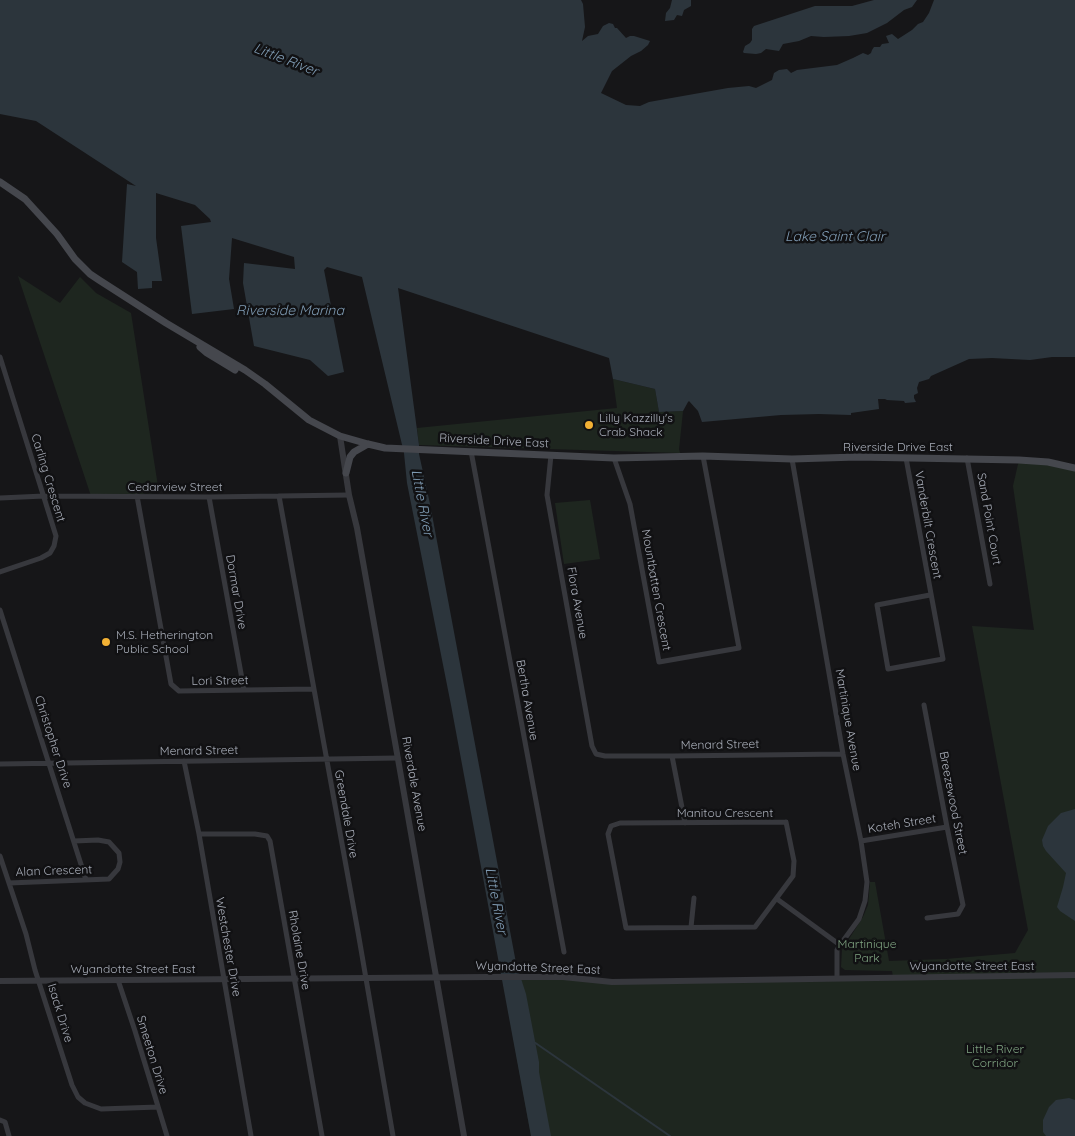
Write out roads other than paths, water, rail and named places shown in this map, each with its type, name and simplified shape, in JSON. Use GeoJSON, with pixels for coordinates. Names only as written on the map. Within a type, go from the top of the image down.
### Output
{"type":"FeatureCollection","features":[{"type":"Feature","properties":{"kind":"main road","name":"Riverside Drive East"},"geometry":{"type":"LineString","coordinates":[[0,182],[25,199],[57,234],[75,259],[90,274],[121,295],[245,370],[266,384],[309,420],[340,436],[368,444],[386,448],[614,458],[703,456],[792,459],[857,457],[967,458],[1048,462],[1075,468]]}},
{"type":"Feature","properties":{"kind":"main road"},"geometry":{"type":"LineString","coordinates":[[187,335],[207,353],[235,370]]}},
{"type":"Feature","properties":{"kind":"main road"},"geometry":{"type":"LineString","coordinates":[[346,473],[350,457],[354,452],[368,444]]}},
{"type":"Feature","properties":{"kind":"street","name":"Carling Crescent"},"geometry":{"type":"LineString","coordinates":[[0,358],[56,536],[50,553],[0,572]]}},
{"type":"Feature","properties":{"kind":"street","name":"Riverdale Avenue"},"geometry":{"type":"LineString","coordinates":[[340,436],[464,1136]]}},
{"type":"Feature","properties":{"kind":"street","name":"Bertha Avenue"},"geometry":{"type":"LineString","coordinates":[[471,451],[564,952]]}},
{"type":"Feature","properties":{"kind":"street","name":"Flora Avenue"},"geometry":{"type":"LineString","coordinates":[[550,455],[547,495],[592,746],[596,754]]}},
{"type":"Feature","properties":{"kind":"street","name":"Mountbatten Crescent"},"geometry":{"type":"LineString","coordinates":[[614,458],[630,504],[659,662],[739,648],[703,456]]}},
{"type":"Feature","properties":{"kind":"street","name":"Vanderbilt Crescent"},"geometry":{"type":"LineString","coordinates":[[906,458],[943,659],[888,669],[877,605],[930,595]]}},
{"type":"Feature","properties":{"kind":"street","name":"Sand Point Court"},"geometry":{"type":"LineString","coordinates":[[967,458],[990,584]]}},
{"type":"Feature","properties":{"kind":"street","name":"Martinique Avenue"},"geometry":{"type":"LineString","coordinates":[[792,459],[867,882],[865,901],[859,919],[837,950],[837,978]]}},
{"type":"Feature","properties":{"kind":"street","name":"Cedarview Street"},"geometry":{"type":"LineString","coordinates":[[0,498],[44,496],[209,497],[349,495]]}},
{"type":"Feature","properties":{"kind":"street","name":"Lori Street"},"geometry":{"type":"LineString","coordinates":[[137,496],[171,684],[179,691],[314,689]]}},
{"type":"Feature","properties":{"kind":"street","name":"Greendale Drive"},"geometry":{"type":"LineString","coordinates":[[279,496],[393,1136]]}},
{"type":"Feature","properties":{"kind":"street","name":"Dormar Drive"},"geometry":{"type":"LineString","coordinates":[[209,497],[244,690]]}},
{"type":"Feature","properties":{"kind":"street","name":"Christopher Drive"},"geometry":{"type":"LineString","coordinates":[[0,610],[86,880]]}},
{"type":"Feature","properties":{"kind":"street","name":"Breezewood Street"},"geometry":{"type":"LineString","coordinates":[[924,705],[963,905],[958,914],[927,918]]}},
{"type":"Feature","properties":{"kind":"street","name":"Menard Street"},"geometry":{"type":"LineString","coordinates":[[596,754],[605,756],[844,754]]}},
{"type":"Feature","properties":{"kind":"street"},"geometry":{"type":"LineString","coordinates":[[672,756],[685,823]]}},
{"type":"Feature","properties":{"kind":"street","name":"Menard Street"},"geometry":{"type":"LineString","coordinates":[[0,764],[398,758]]}},
{"type":"Feature","properties":{"kind":"street","name":"Westchester Drive"},"geometry":{"type":"LineString","coordinates":[[184,761],[251,1136]]}},
{"type":"Feature","properties":{"kind":"street","name":"Manitou Crescent"},"geometry":{"type":"LineString","coordinates":[[786,822],[794,861],[792,876],[777,899],[755,927],[626,928],[608,834],[611,826],[620,823],[786,822]]}},
{"type":"Feature","properties":{"kind":"street","name":"Koteh Street"},"geometry":{"type":"LineString","coordinates":[[861,841],[947,827]]}},
{"type":"Feature","properties":{"kind":"street","name":"Rholaine Drive"},"geometry":{"type":"LineString","coordinates":[[198,834],[255,834],[267,836],[270,841],[322,1136]]}},
{"type":"Feature","properties":{"kind":"street","name":"Alan Crescent"},"geometry":{"type":"LineString","coordinates":[[9,883],[109,879],[118,869],[120,862],[118,853],[109,842],[98,840],[74,841]]}},
{"type":"Feature","properties":{"kind":"street","name":"Isack Drive"},"geometry":{"type":"LineString","coordinates":[[0,856],[72,1086],[78,1097],[85,1103],[101,1109],[158,1108]]}},
{"type":"Feature","properties":{"kind":"street"},"geometry":{"type":"LineString","coordinates":[[692,927],[694,898]]}},
{"type":"Feature","properties":{"kind":"street"},"geometry":{"type":"LineString","coordinates":[[777,899],[840,945]]}},
{"type":"Feature","properties":{"kind":"street","name":"Wyandotte Street East"},"geometry":{"type":"LineString","coordinates":[[0,981],[527,977],[612,982],[1075,976]]}},
{"type":"Feature","properties":{"kind":"street","name":"Smeeton Drive"},"geometry":{"type":"LineString","coordinates":[[118,980],[167,1136]]}},
{"type":"Feature","properties":{"kind":"street"},"geometry":{"type":"LineString","coordinates":[[0,1120],[5,1122],[9,1136]]}},
{"type":"Feature","properties":{"kind":"water","name":"Lake Saint Clair"},"geometry":{"type":"Polygon","coordinates":[[[0,0],[581,0],[585,27],[582,41],[588,36],[598,34],[603,26],[609,23],[613,24],[626,38],[634,36],[650,41],[641,51],[631,56],[612,71],[601,93],[626,105],[640,106],[649,102],[728,88],[749,86],[756,88],[772,80],[774,73],[779,70],[787,69],[791,73],[797,70],[837,65],[863,53],[868,55],[874,47],[880,47],[882,44],[889,43],[886,36],[892,34],[898,39],[923,22],[934,0],[1075,0],[1075,357],[1052,357],[1030,360],[969,359],[919,382],[918,393],[914,395],[916,402],[905,403],[904,401],[878,399],[879,409],[851,413],[851,415],[781,415],[702,422],[698,411],[689,401],[683,411],[659,412],[655,389],[613,379],[609,358],[398,288],[419,454],[516,963],[526,994],[551,1136],[531,1136],[451,705],[407,483],[404,453],[362,277],[327,267],[324,270],[344,372],[328,376],[310,360],[254,346],[243,283],[244,263],[295,269],[294,257],[232,238],[229,279],[234,309],[192,314],[181,226],[211,222],[195,205],[156,193],[156,238],[162,281],[152,281],[152,288],[138,289],[137,272],[122,262],[127,184],[136,186],[36,121],[0,114],[0,0]]]}},
{"type":"Feature","properties":{"kind":"water"},"geometry":{"type":"Polygon","coordinates":[[[672,0],[691,0],[691,6],[684,10],[682,16],[677,15],[674,20],[665,21],[666,13],[670,8],[672,0]]]}},
{"type":"Feature","properties":{"kind":"water"},"geometry":{"type":"Polygon","coordinates":[[[874,0],[917,0],[912,7],[867,33],[849,36],[811,36],[799,41],[783,44],[779,51],[766,49],[756,54],[743,52],[745,46],[752,40],[752,29],[754,26],[815,6],[852,6],[874,0]]]}},
{"type":"Feature","properties":{"kind":"water"},"geometry":{"type":"Polygon","coordinates":[[[1075,809],[1075,921],[1057,907],[1066,873],[1046,851],[1042,840],[1048,826],[1061,813],[1075,809]]]}},
{"type":"Feature","properties":{"kind":"water"},"geometry":{"type":"Polygon","coordinates":[[[1069,1098],[1075,1100],[1075,1136],[1046,1136],[1043,1132],[1043,1120],[1049,1107],[1056,1100],[1069,1098]]]}},
{"type":"Feature","properties":{"kind":"waterway"},"geometry":{"type":"LineString","coordinates":[[534,1042],[670,1136]]}},
{"type":"Feature","properties":{"kind":"place","name":"Lilly Kazzilly's Crab Shack"},"geometry":{"type":"Point","coordinates":[589,425]}},
{"type":"Feature","properties":{"kind":"place","name":"M.S. Hetherington Public School"},"geometry":{"type":"Point","coordinates":[106,642]}},
{"type":"Feature","properties":{"kind":"water label","name":"Little River"},"geometry":{"type":"Point","coordinates":[286,60]}},
{"type":"Feature","properties":{"kind":"water label","name":"Riverside Marina"},"geometry":{"type":"Point","coordinates":[290,311]}},
{"type":"Feature","properties":{"kind":"water label","name":"Little River"},"geometry":{"type":"Point","coordinates":[422,503]}},
{"type":"Feature","properties":{"kind":"water label","name":"Little River"},"geometry":{"type":"Point","coordinates":[496,901]}},
{"type":"Feature","properties":{"kind":"park label","name":"Martinique Park"},"geometry":{"type":"Point","coordinates":[867,951]}},
{"type":"Feature","properties":{"kind":"park label","name":"Little River Corridor"},"geometry":{"type":"Point","coordinates":[995,1056]}}]}
